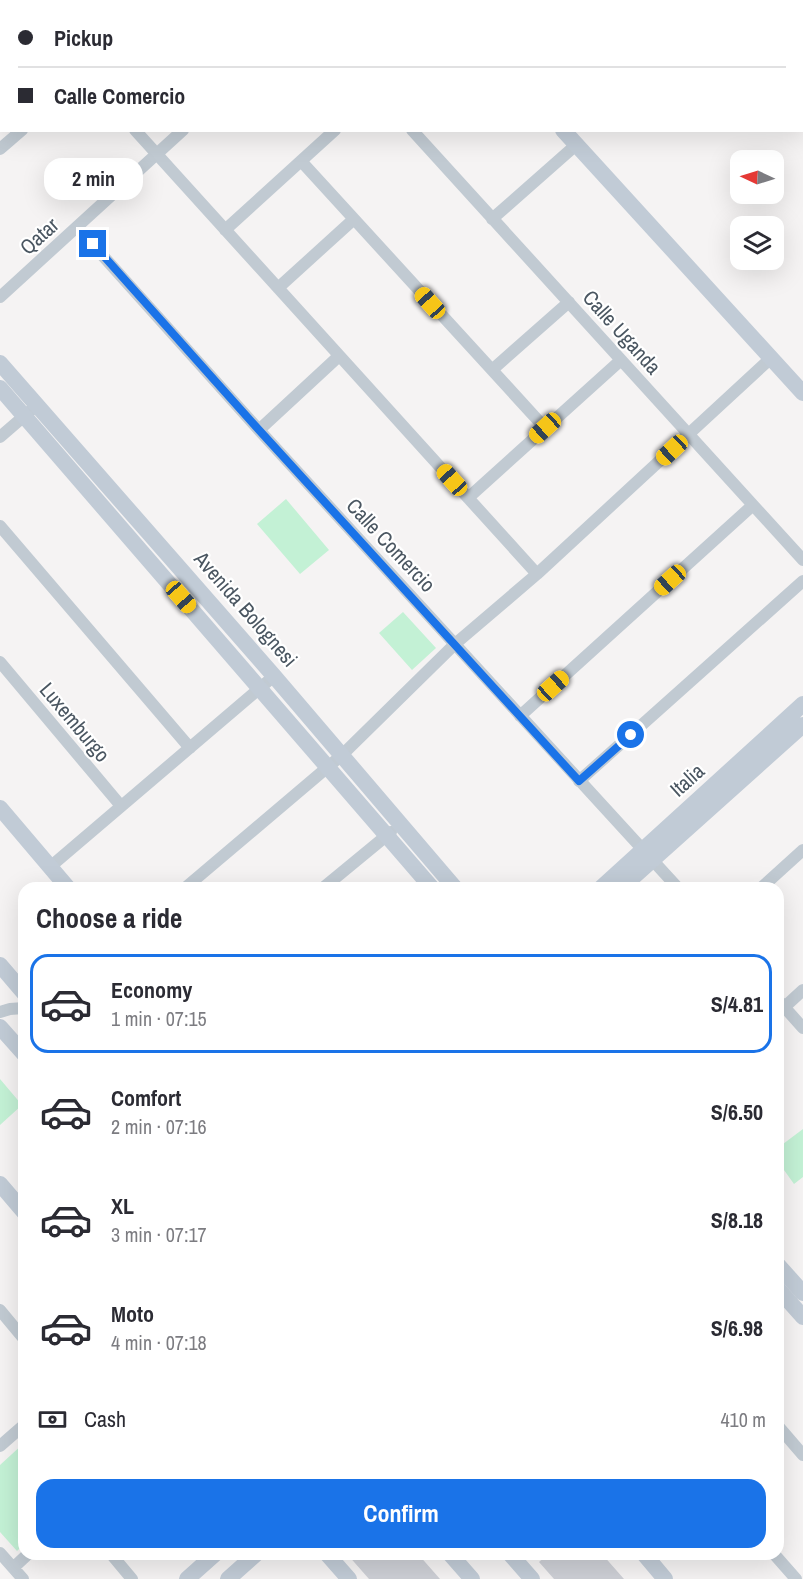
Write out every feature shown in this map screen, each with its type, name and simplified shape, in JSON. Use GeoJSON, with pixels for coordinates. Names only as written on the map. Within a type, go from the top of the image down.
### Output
{"type":"FeatureCollection","features":[{"type":"Feature","properties":{"kind":"street"},"geometry":{"type":"LineString","coordinates":[[0,149],[20,132]]}},
{"type":"Feature","properties":{"kind":"street"},"geometry":{"type":"LineString","coordinates":[[137,132],[537,574]]}},
{"type":"Feature","properties":{"kind":"street","name":"Qatar"},"geometry":{"type":"LineString","coordinates":[[0,297],[181,132]]}},
{"type":"Feature","properties":{"kind":"street"},"geometry":{"type":"LineString","coordinates":[[225,230],[333,132]]}},
{"type":"Feature","properties":{"kind":"street","name":"Calle Uganda"},"geometry":{"type":"LineString","coordinates":[[414,132],[803,560]]}},
{"type":"Feature","properties":{"kind":"street"},"geometry":{"type":"LineString","coordinates":[[565,132],[803,393]]}},
{"type":"Feature","properties":{"kind":"street"},"geometry":{"type":"LineString","coordinates":[[492,219],[576,145]]}},
{"type":"Feature","properties":{"kind":"street"},"geometry":{"type":"LineString","coordinates":[[301,161],[545,428]]}},
{"type":"Feature","properties":{"kind":"street"},"geometry":{"type":"LineString","coordinates":[[278,288],[354,219]]}},
{"type":"Feature","properties":{"kind":"street","name":"Calle Comercio"},"geometry":{"type":"LineString","coordinates":[[77,227],[259,430],[673,882]]}},
{"type":"Feature","properties":{"kind":"street"},"geometry":{"type":"LineString","coordinates":[[492,370],[568,303]]}},
{"type":"Feature","properties":{"kind":"street"},"geometry":{"type":"LineString","coordinates":[[259,430],[339,356]]}},
{"type":"Feature","properties":{"kind":"street"},"geometry":{"type":"LineString","coordinates":[[197,882],[342,755],[455,644],[537,574],[771,358]]}},
{"type":"Feature","properties":{"kind":"street"},"geometry":{"type":"LineString","coordinates":[[468,498],[621,360]]}},
{"type":"Feature","properties":{"kind":"street","name":"Avenida Bolognesi"},"geometry":{"type":"LineString","coordinates":[[0,363],[274,676],[450,882]]}},
{"type":"Feature","properties":{"kind":"street","name":"Avenida Bolognesi"},"geometry":{"type":"LineString","coordinates":[[0,388],[427,882]]}},
{"type":"Feature","properties":{"kind":"street"},"geometry":{"type":"LineString","coordinates":[[0,436],[37,405]]}},
{"type":"Feature","properties":{"kind":"street"},"geometry":{"type":"LineString","coordinates":[[520,716],[753,505]]}},
{"type":"Feature","properties":{"kind":"street"},"geometry":{"type":"LineString","coordinates":[[0,526],[190,748]]}},
{"type":"Feature","properties":{"kind":"street"},"geometry":{"type":"LineString","coordinates":[[579,781],[803,581]]}},
{"type":"Feature","properties":{"kind":"street","name":"Luxemburgo"},"geometry":{"type":"LineString","coordinates":[[0,662],[121,806]]}},
{"type":"Feature","properties":{"kind":"street"},"geometry":{"type":"LineString","coordinates":[[50,867],[274,676]]}},
{"type":"Feature","properties":{"kind":"street","name":"Italia"},"geometry":{"type":"LineString","coordinates":[[610,882],[648,855],[803,704]]}},
{"type":"Feature","properties":{"kind":"street"},"geometry":{"type":"LineString","coordinates":[[626,882],[648,855],[803,725]]}},
{"type":"Feature","properties":{"kind":"street"},"geometry":{"type":"LineString","coordinates":[[0,808],[63,882]]}},
{"type":"Feature","properties":{"kind":"street"},"geometry":{"type":"LineString","coordinates":[[329,882],[401,824]]}},
{"type":"Feature","properties":{"kind":"street"},"geometry":{"type":"LineString","coordinates":[[768,882],[803,850]]}},
{"type":"Feature","properties":{"kind":"street"},"geometry":{"type":"LineString","coordinates":[[0,965],[18,986]]}},
{"type":"Feature","properties":{"kind":"street"},"geometry":{"type":"LineString","coordinates":[[784,1005],[803,990]]}},
{"type":"Feature","properties":{"kind":"street"},"geometry":{"type":"LineString","coordinates":[[0,1012],[18,1008]]}},
{"type":"Feature","properties":{"kind":"street"},"geometry":{"type":"LineString","coordinates":[[784,1010],[803,1028]]}},
{"type":"Feature","properties":{"kind":"street"},"geometry":{"type":"LineString","coordinates":[[0,1027],[18,1047]]}},
{"type":"Feature","properties":{"kind":"street"},"geometry":{"type":"LineString","coordinates":[[0,1184],[18,1205]]}},
{"type":"Feature","properties":{"kind":"street"},"geometry":{"type":"LineString","coordinates":[[784,1272],[803,1293]]}},
{"type":"Feature","properties":{"kind":"street"},"geometry":{"type":"LineString","coordinates":[[784,1296],[803,1317]]}},
{"type":"Feature","properties":{"kind":"street"},"geometry":{"type":"LineString","coordinates":[[0,1310],[18,1332]]}},
{"type":"Feature","properties":{"kind":"street"},"geometry":{"type":"LineString","coordinates":[[2,1440],[18,1429]]}},
{"type":"Feature","properties":{"kind":"street"},"geometry":{"type":"LineString","coordinates":[[784,1433],[803,1455]]}},
{"type":"Feature","properties":{"kind":"street"},"geometry":{"type":"LineString","coordinates":[[0,1553],[23,1579]]}},
{"type":"Feature","properties":{"kind":"street"},"geometry":{"type":"LineString","coordinates":[[13,1568],[22,1560]]}},
{"type":"Feature","properties":{"kind":"street"},"geometry":{"type":"LineString","coordinates":[[116,1560],[132,1579]]}},
{"type":"Feature","properties":{"kind":"street"},"geometry":{"type":"LineString","coordinates":[[187,1579],[206,1560]]}},
{"type":"Feature","properties":{"kind":"street"},"geometry":{"type":"LineString","coordinates":[[228,1579],[249,1560]]}},
{"type":"Feature","properties":{"kind":"street"},"geometry":{"type":"LineString","coordinates":[[332,1560],[349,1579]]}},
{"type":"Feature","properties":{"kind":"street"},"geometry":{"type":"LineString","coordinates":[[455,1560],[472,1579]]}},
{"type":"Feature","properties":{"kind":"street"},"geometry":{"type":"LineString","coordinates":[[515,1560],[532,1579]]}},
{"type":"Feature","properties":{"kind":"street"},"geometry":{"type":"LineString","coordinates":[[649,1560],[665,1579]]}},
{"type":"Feature","properties":{"kind":"street"},"geometry":{"type":"LineString","coordinates":[[779,1560],[796,1579]]}},
{"type":"Feature","properties":{"kind":"green space"},"geometry":{"type":"Polygon","coordinates":[[[286,499],[329,550],[300,574],[257,524],[286,499]]]}},
{"type":"Feature","properties":{"kind":"green space"},"geometry":{"type":"Polygon","coordinates":[[[403,612],[436,648],[412,670],[379,633],[403,612]]]}},
{"type":"Feature","properties":{"kind":"green space"},"geometry":{"type":"Polygon","coordinates":[[[0,1079],[18,1100],[18,1109],[0,1125],[0,1079]]]}},
{"type":"Feature","properties":{"kind":"green space"},"geometry":{"type":"Polygon","coordinates":[[[803,1129],[803,1177],[794,1184],[784,1170],[784,1143],[803,1129]]]}},
{"type":"Feature","properties":{"kind":"green space"},"geometry":{"type":"Polygon","coordinates":[[[18,1448],[17,1551],[0,1532],[0,1465],[18,1448]]]}},
{"type":"Feature","properties":{"kind":"building"},"geometry":{"type":"Polygon","coordinates":[[[352,1560],[423,1560],[440,1579],[369,1579],[352,1560]]]}},
{"type":"Feature","properties":{"kind":"building"},"geometry":{"type":"Polygon","coordinates":[[[541,1560],[607,1560],[624,1579],[554,1579],[539,1562],[541,1560]]]}},
{"type":"Feature","properties":{"kind":"route"},"geometry":{"type":"LineString","coordinates":[[93,244],[579,781],[631,735]]}}]}
